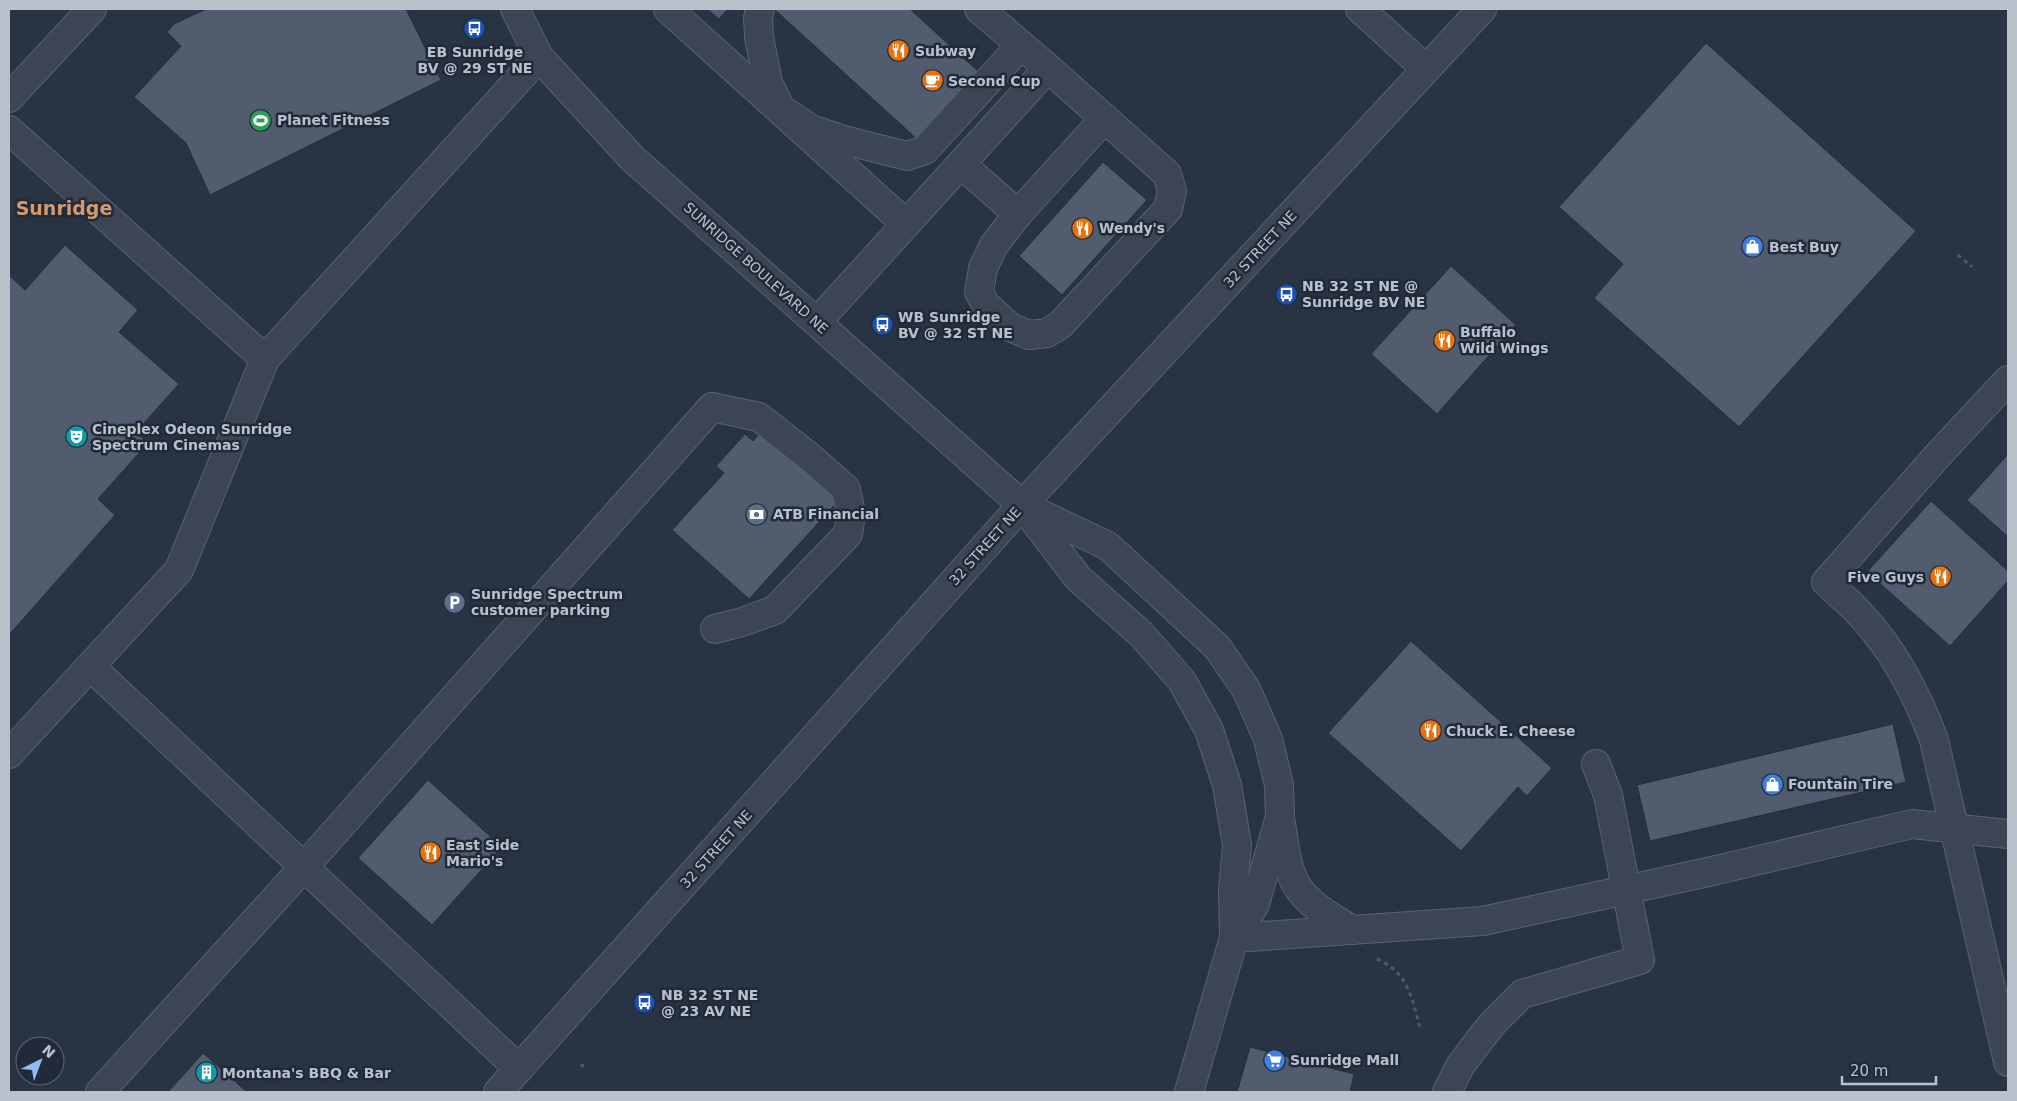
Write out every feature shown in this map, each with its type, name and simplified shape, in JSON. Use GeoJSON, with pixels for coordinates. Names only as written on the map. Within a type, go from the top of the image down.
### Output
{"type":"FeatureCollection","features":[{"type":"Feature","properties":{"kind":"street"},"geometry":{"type":"LineString","coordinates":[[9,98],[92,9]]}},
{"type":"Feature","properties":{"kind":"street","name":"SUNRIDGE BOULEVARD NE"},"geometry":{"type":"LineString","coordinates":[[515,9],[539,57],[632,158],[1022,505]]}},
{"type":"Feature","properties":{"kind":"street"},"geometry":{"type":"LineString","coordinates":[[668,9],[781,109],[906,224]]}},
{"type":"Feature","properties":{"kind":"street"},"geometry":{"type":"LineString","coordinates":[[760,9],[758,18],[759,37],[768,83],[781,109],[811,129],[844,140],[907,156],[925,150],[1021,45]]}},
{"type":"Feature","properties":{"kind":"street"},"geometry":{"type":"LineString","coordinates":[[980,9],[1105,118],[1167,174],[1172,191],[1168,209],[1060,326],[1047,333],[1029,335],[1010,327],[986,305],[979,292],[983,268],[994,245],[1018,214],[1105,118]]}},
{"type":"Feature","properties":{"kind":"street"},"geometry":{"type":"LineString","coordinates":[[1360,9],[1426,69]]}},
{"type":"Feature","properties":{"kind":"street","name":"32 STREET NE"},"geometry":{"type":"LineString","coordinates":[[498,1092],[1022,505],[1482,9]]}},
{"type":"Feature","properties":{"kind":"street"},"geometry":{"type":"LineString","coordinates":[[9,754],[179,570],[265,359],[539,57]]}},
{"type":"Feature","properties":{"kind":"street"},"geometry":{"type":"LineString","coordinates":[[817,322],[1048,68]]}},
{"type":"Feature","properties":{"kind":"street"},"geometry":{"type":"LineString","coordinates":[[9,130],[265,359]]}},
{"type":"Feature","properties":{"kind":"street"},"geometry":{"type":"LineString","coordinates":[[961,164],[1018,214]]}},
{"type":"Feature","properties":{"kind":"street"},"geometry":{"type":"LineString","coordinates":[[2008,380],[1939,454],[1826,582],[1861,614],[1905,674],[1934,740],[2008,1062]]}},
{"type":"Feature","properties":{"kind":"street"},"geometry":{"type":"LineString","coordinates":[[100,1092],[304,867],[712,407],[759,417],[811,458],[846,490],[851,512],[848,534],[775,610],[715,629]]}},
{"type":"Feature","properties":{"kind":"street"},"geometry":{"type":"LineString","coordinates":[[1022,505],[1108,546],[1217,648],[1246,689],[1268,739],[1278,785],[1280,817],[1290,873],[1298,887],[1314,906],[1352,930]]}},
{"type":"Feature","properties":{"kind":"street"},"geometry":{"type":"LineString","coordinates":[[1022,505],[1078,578],[1141,634],[1182,681],[1209,730],[1227,785],[1237,845],[1233,890],[1234,938]]}},
{"type":"Feature","properties":{"kind":"street"},"geometry":{"type":"LineString","coordinates":[[90,666],[519,1069]]}},
{"type":"Feature","properties":{"kind":"street"},"geometry":{"type":"LineString","coordinates":[[1447,1092],[1460,1066],[1490,1027],[1522,994],[1640,960],[1608,795],[1596,764]]}},
{"type":"Feature","properties":{"kind":"street"},"geometry":{"type":"LineString","coordinates":[[1189,1092],[1234,938],[1256,904],[1280,817]]}},
{"type":"Feature","properties":{"kind":"street"},"geometry":{"type":"LineString","coordinates":[[1234,938],[1483,921],[1708,872],[1912,824],[2008,834]]}},
{"type":"Feature","properties":{"kind":"path"},"geometry":{"type":"LineString","coordinates":[[1958,255],[1972,267]]}},
{"type":"Feature","properties":{"kind":"path"},"geometry":{"type":"LineString","coordinates":[[1372,957],[1386,963],[1402,977],[1411,992],[1421,1032]]}},
{"type":"Feature","properties":{"kind":"path"},"geometry":{"type":"LineString","coordinates":[[581,1064],[584,1067]]}},
{"type":"Feature","properties":{"kind":"building","name":"Planet Fitness"},"geometry":{"type":"Polygon","coordinates":[[[206,9],[406,9],[441,80],[210,195],[186,143],[134,97],[181,46],[167,32],[174,24],[206,9]]]}},
{"type":"Feature","properties":{"kind":"building"},"geometry":{"type":"Polygon","coordinates":[[[707,9],[728,9],[719,19],[707,9]]]}},
{"type":"Feature","properties":{"kind":"building"},"geometry":{"type":"Polygon","coordinates":[[[774,9],[910,9],[980,73],[918,140],[774,9]]]}},
{"type":"Feature","properties":{"kind":"building","name":"Best Buy"},"geometry":{"type":"Polygon","coordinates":[[[1706,43],[1916,231],[1739,427],[1594,298],[1623,264],[1559,207],[1706,43]]]}},
{"type":"Feature","properties":{"kind":"building","name":"Wendy's"},"geometry":{"type":"Polygon","coordinates":[[[1103,162],[1147,200],[1062,295],[1019,256],[1103,162]]]}},
{"type":"Feature","properties":{"kind":"building","name":"Cineplex Odeon Sunridge Spectrum Cinemas"},"geometry":{"type":"Polygon","coordinates":[[[65,245],[138,310],[119,332],[179,384],[136,432],[148,443],[98,499],[115,515],[9,635],[9,278],[10,276],[25,290],[65,245]]]}},
{"type":"Feature","properties":{"kind":"building","name":"Buffalo Wild Wings"},"geometry":{"type":"Polygon","coordinates":[[[1451,266],[1516,325],[1437,414],[1371,354],[1451,266]]]}},
{"type":"Feature","properties":{"kind":"building","name":"ATB Financial"},"geometry":{"type":"Polygon","coordinates":[[[778,414],[803,436],[841,498],[749,599],[672,530],[724,473],[716,466],[745,434],[753,441],[778,414]]]}},
{"type":"Feature","properties":{"kind":"building"},"geometry":{"type":"Polygon","coordinates":[[[2008,454],[2008,537],[1967,500],[2008,454]]]}},
{"type":"Feature","properties":{"kind":"building","name":"Five Guys"},"geometry":{"type":"Polygon","coordinates":[[[1931,501],[2008,571],[2008,581],[1950,646],[1867,572],[1931,501]]]}},
{"type":"Feature","properties":{"kind":"building"},"geometry":{"type":"Polygon","coordinates":[[[1411,641],[1552,768],[1527,796],[1518,787],[1461,851],[1328,733],[1411,641]]]}},
{"type":"Feature","properties":{"kind":"building","name":"Fountain Tire"},"geometry":{"type":"Polygon","coordinates":[[[1893,724],[1906,782],[1650,841],[1637,785],[1893,724]]]}},
{"type":"Feature","properties":{"kind":"building"},"geometry":{"type":"Polygon","coordinates":[[[428,780],[502,847],[432,925],[358,858],[428,780]]]}},
{"type":"Feature","properties":{"kind":"building","name":"Sunridge Mall"},"geometry":{"type":"Polygon","coordinates":[[[1250,1047],[1354,1074],[1350,1092],[1237,1092],[1250,1047]]]}},
{"type":"Feature","properties":{"kind":"building","name":"Montana's BBQ & Bar"},"geometry":{"type":"Polygon","coordinates":[[[203,1053],[247,1092],[168,1092],[203,1053]]]}},
{"type":"Feature","properties":{"kind":"building","name":"Montana's BBQ & Bar"},"geometry":{"type":"Polygon","coordinates":[[[203,1053],[247,1092],[168,1092],[203,1053]]]}},
{"type":"Feature","properties":{"kind":"place","name":"EB Sunridge BV @ 29 ST NE"},"geometry":{"type":"Point","coordinates":[475,29]}},
{"type":"Feature","properties":{"kind":"place","name":"Subway"},"geometry":{"type":"Point","coordinates":[899,51]}},
{"type":"Feature","properties":{"kind":"place","name":"Second Cup"},"geometry":{"type":"Point","coordinates":[932,81]}},
{"type":"Feature","properties":{"kind":"place","name":"Planet Fitness"},"geometry":{"type":"Point","coordinates":[261,120]}},
{"type":"Feature","properties":{"kind":"place","name":"Wendy's"},"geometry":{"type":"Point","coordinates":[1083,228]}},
{"type":"Feature","properties":{"kind":"place","name":"Best Buy"},"geometry":{"type":"Point","coordinates":[1753,247]}},
{"type":"Feature","properties":{"kind":"place","name":"NB 32 ST NE @ Sunridge BV NE"},"geometry":{"type":"Point","coordinates":[1286,294]}},
{"type":"Feature","properties":{"kind":"place","name":"WB Sunridge BV @ 32 ST NE"},"geometry":{"type":"Point","coordinates":[882,325]}},
{"type":"Feature","properties":{"kind":"place","name":"Buffalo Wild Wings"},"geometry":{"type":"Point","coordinates":[1444,340]}},
{"type":"Feature","properties":{"kind":"place","name":"Cineplex Odeon Sunridge Spectrum Cinemas"},"geometry":{"type":"Point","coordinates":[76,437]}},
{"type":"Feature","properties":{"kind":"place","name":"ATB Financial"},"geometry":{"type":"Point","coordinates":[757,514]}},
{"type":"Feature","properties":{"kind":"place","name":"Five Guys"},"geometry":{"type":"Point","coordinates":[1940,577]}},
{"type":"Feature","properties":{"kind":"place","name":"Sunridge Spectrum customer parking"},"geometry":{"type":"Point","coordinates":[455,602]}},
{"type":"Feature","properties":{"kind":"place","name":"Chuck E. Cheese"},"geometry":{"type":"Point","coordinates":[1430,731]}},
{"type":"Feature","properties":{"kind":"place","name":"Fountain Tire"},"geometry":{"type":"Point","coordinates":[1772,784]}},
{"type":"Feature","properties":{"kind":"place","name":"East Side Mario's"},"geometry":{"type":"Point","coordinates":[430,853]}},
{"type":"Feature","properties":{"kind":"place","name":"NB 32 ST NE @ 23 AV NE"},"geometry":{"type":"Point","coordinates":[645,1003]}},
{"type":"Feature","properties":{"kind":"place","name":"Sunridge Mall"},"geometry":{"type":"Point","coordinates":[1274,1060]}},
{"type":"Feature","properties":{"kind":"place","name":"Montana's BBQ & Bar"},"geometry":{"type":"Point","coordinates":[206,1073]}},
{"type":"Feature","properties":{"kind":"district","name":"Sunridge"},"geometry":{"type":"Point","coordinates":[64,208]}}]}
